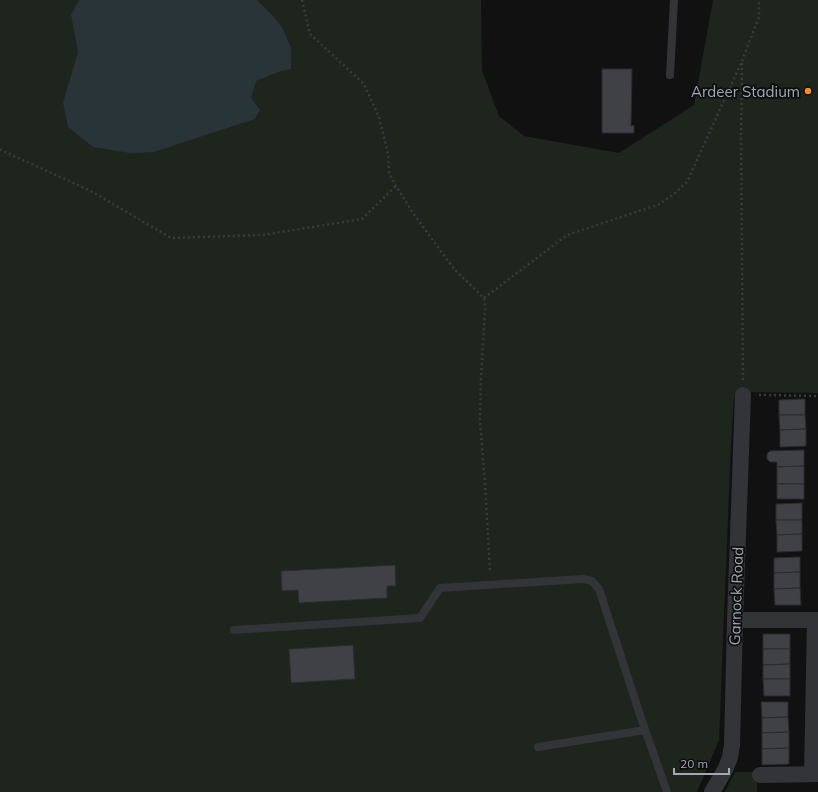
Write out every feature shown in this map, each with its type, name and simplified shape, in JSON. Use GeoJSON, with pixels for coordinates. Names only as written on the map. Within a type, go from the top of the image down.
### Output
{"type":"FeatureCollection","features":[{"type":"Feature","properties":{"kind":"street","name":"Garnock Road"},"geometry":{"type":"LineString","coordinates":[[712,792],[726,768],[732,745],[743,395]]}},
{"type":"Feature","properties":{"kind":"street"},"geometry":{"type":"LineString","coordinates":[[735,620],[817,620],[815,774],[760,776]]}},
{"type":"Feature","properties":{"kind":"lane"},"geometry":{"type":"LineString","coordinates":[[670,75],[674,0]]}},
{"type":"Feature","properties":{"kind":"lane"},"geometry":{"type":"LineString","coordinates":[[234,630],[420,618],[440,588],[583,579],[592,581],[599,589],[667,792]]}},
{"type":"Feature","properties":{"kind":"lane"},"geometry":{"type":"LineString","coordinates":[[538,747],[645,730]]}},
{"type":"Feature","properties":{"kind":"path"},"geometry":{"type":"LineString","coordinates":[[302,0],[310,34],[364,84],[379,117],[388,154],[389,173],[396,186],[415,216],[454,269],[484,298],[485,310],[480,420],[490,585]]}},
{"type":"Feature","properties":{"kind":"path"},"geometry":{"type":"LineString","coordinates":[[484,298],[567,235],[660,204],[687,182],[742,61],[759,17],[759,0]]}},
{"type":"Feature","properties":{"kind":"path"},"geometry":{"type":"LineString","coordinates":[[742,61],[743,395],[818,396]]}},
{"type":"Feature","properties":{"kind":"path"},"geometry":{"type":"LineString","coordinates":[[0,149],[89,190],[171,238],[263,235],[362,219],[396,186]]}},
{"type":"Feature","properties":{"kind":"shaded area"},"geometry":{"type":"Polygon","coordinates":[[[0,0],[481,0],[482,70],[499,116],[524,136],[619,153],[694,105],[713,0],[818,0],[818,393],[738,392],[734,399],[719,740],[697,792],[0,792],[0,0]]]}},
{"type":"Feature","properties":{"kind":"shaded area"},"geometry":{"type":"Polygon","coordinates":[[[79,0],[257,0],[282,27],[291,48],[291,69],[281,71],[256,81],[251,98],[260,110],[255,119],[154,152],[130,153],[93,147],[68,127],[63,103],[78,52],[71,15],[79,0]]]}},
{"type":"Feature","properties":{"kind":"shaded area"},"geometry":{"type":"Polygon","coordinates":[[[735,772],[757,772],[757,792],[725,792],[735,772]]]}},
{"type":"Feature","properties":{"kind":"building"},"geometry":{"type":"Polygon","coordinates":[[[602,69],[632,69],[631,126],[634,125],[634,133],[602,133],[602,69]]]}},
{"type":"Feature","properties":{"kind":"building"},"geometry":{"type":"Polygon","coordinates":[[[805,399],[805,415],[779,415],[779,400],[805,399]]]}},
{"type":"Feature","properties":{"kind":"building"},"geometry":{"type":"Polygon","coordinates":[[[779,415],[805,415],[806,429],[780,430],[779,415]]]}},
{"type":"Feature","properties":{"kind":"building"},"geometry":{"type":"Polygon","coordinates":[[[806,429],[806,446],[780,447],[780,430],[806,429]]]}},
{"type":"Feature","properties":{"kind":"building"},"geometry":{"type":"Polygon","coordinates":[[[804,450],[804,466],[777,467],[777,462],[770,462],[767,459],[767,454],[770,451],[804,450]]]}},
{"type":"Feature","properties":{"kind":"building"},"geometry":{"type":"Polygon","coordinates":[[[804,466],[804,484],[777,484],[777,467],[804,466]]]}},
{"type":"Feature","properties":{"kind":"building"},"geometry":{"type":"Polygon","coordinates":[[[777,484],[804,484],[804,499],[777,499],[777,484]]]}},
{"type":"Feature","properties":{"kind":"building"},"geometry":{"type":"Polygon","coordinates":[[[802,503],[802,520],[776,520],[776,504],[802,503]]]}},
{"type":"Feature","properties":{"kind":"building"},"geometry":{"type":"Polygon","coordinates":[[[776,520],[802,520],[802,534],[777,535],[776,520]]]}},
{"type":"Feature","properties":{"kind":"building"},"geometry":{"type":"Polygon","coordinates":[[[802,534],[802,551],[777,552],[777,535],[802,534]]]}},
{"type":"Feature","properties":{"kind":"building"},"geometry":{"type":"Polygon","coordinates":[[[800,557],[800,572],[774,573],[774,558],[800,557]]]}},
{"type":"Feature","properties":{"kind":"building"},"geometry":{"type":"Polygon","coordinates":[[[395,565],[396,586],[387,586],[387,598],[299,603],[298,590],[282,591],[281,571],[395,565]]]}},
{"type":"Feature","properties":{"kind":"building"},"geometry":{"type":"Polygon","coordinates":[[[800,572],[800,588],[774,589],[774,573],[800,572]]]}},
{"type":"Feature","properties":{"kind":"building"},"geometry":{"type":"Polygon","coordinates":[[[800,588],[801,605],[775,605],[774,589],[800,588]]]}},
{"type":"Feature","properties":{"kind":"building"},"geometry":{"type":"Polygon","coordinates":[[[763,634],[790,634],[790,649],[763,649],[763,634]]]}},
{"type":"Feature","properties":{"kind":"building"},"geometry":{"type":"Polygon","coordinates":[[[353,645],[355,679],[291,683],[289,649],[353,645]]]}},
{"type":"Feature","properties":{"kind":"building"},"geometry":{"type":"Polygon","coordinates":[[[763,649],[790,649],[790,664],[763,665],[763,649]]]}},
{"type":"Feature","properties":{"kind":"building"},"geometry":{"type":"Polygon","coordinates":[[[790,664],[790,679],[763,679],[763,665],[790,664]]]}},
{"type":"Feature","properties":{"kind":"building"},"geometry":{"type":"Polygon","coordinates":[[[763,679],[790,679],[790,696],[764,696],[763,679]]]}},
{"type":"Feature","properties":{"kind":"building"},"geometry":{"type":"Polygon","coordinates":[[[761,702],[788,702],[788,717],[762,718],[761,702]]]}},
{"type":"Feature","properties":{"kind":"building"},"geometry":{"type":"Polygon","coordinates":[[[788,717],[789,732],[762,733],[762,718],[788,717]]]}},
{"type":"Feature","properties":{"kind":"building"},"geometry":{"type":"Polygon","coordinates":[[[789,732],[789,748],[762,749],[762,733],[789,732]]]}},
{"type":"Feature","properties":{"kind":"building"},"geometry":{"type":"Polygon","coordinates":[[[789,748],[789,764],[762,765],[762,749],[789,748]]]}},
{"type":"Feature","properties":{"kind":"place","name":"Ardeer Stadium"},"geometry":{"type":"Point","coordinates":[808,91]}}]}
